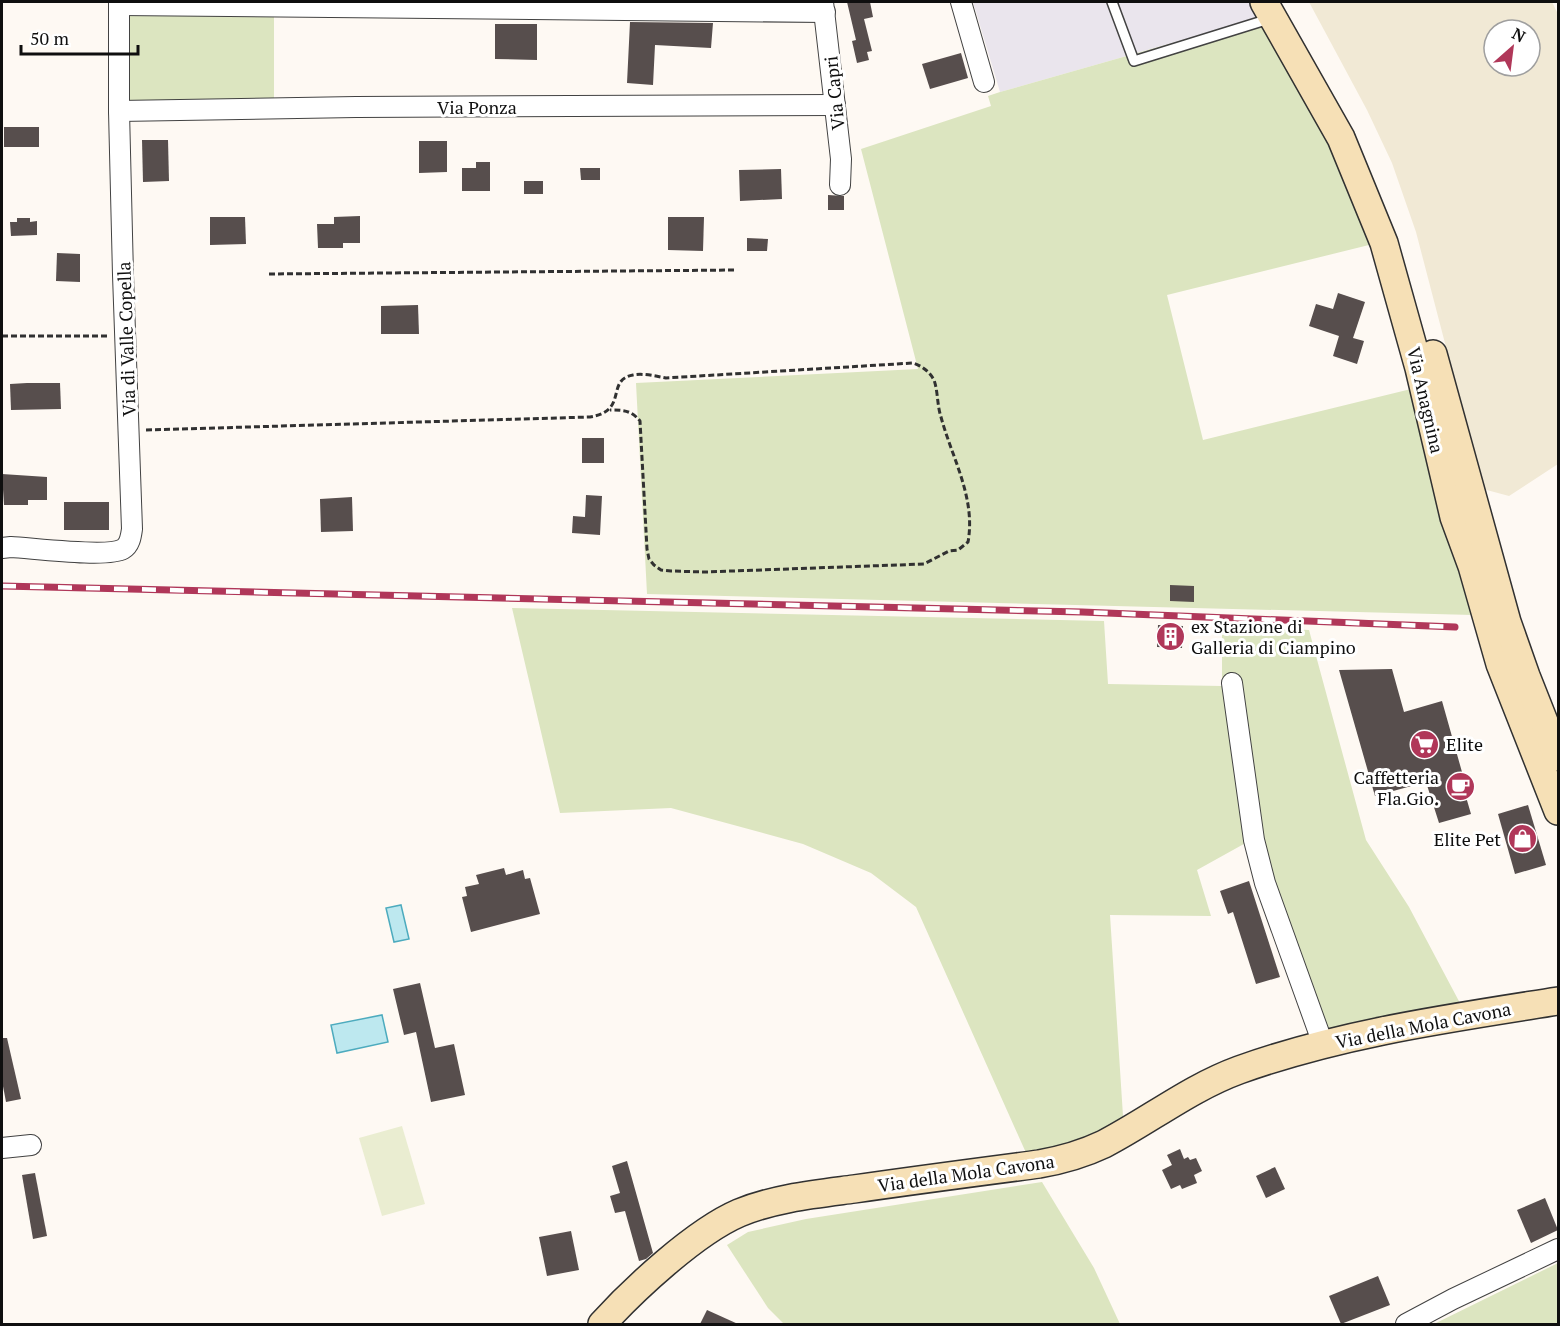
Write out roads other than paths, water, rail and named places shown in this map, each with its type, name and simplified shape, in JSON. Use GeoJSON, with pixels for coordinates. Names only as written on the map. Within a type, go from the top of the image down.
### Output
{"type":"FeatureCollection","features":[{"type":"Feature","properties":{"kind":"main road","name":"Via Anagnina"},"geometry":{"type":"LineString","coordinates":[[1274,7],[1341,138],[1384,243],[1419,368],[1454,517],[1472,566],[1500,664],[1547,746],[1558,811]]}},
{"type":"Feature","properties":{"kind":"main road","name":"Via della Mola Cavona"},"geometry":{"type":"LineString","coordinates":[[602,1324],[620,1304],[679,1253],[718,1225],[738,1214],[764,1205],[793,1198],[1062,1160],[1104,1144],[1207,1084],[1238,1071],[1323,1044],[1558,1001]]}},
{"type":"Feature","properties":{"kind":"street"},"geometry":{"type":"LineString","coordinates":[[960,2],[984,82]]}},
{"type":"Feature","properties":{"kind":"street"},"geometry":{"type":"LineString","coordinates":[[119,3],[824,7]]}},
{"type":"Feature","properties":{"kind":"street","name":"Via di Valle Copella"},"geometry":{"type":"LineString","coordinates":[[2,548],[107,553],[123,549],[130,541],[132,529],[119,111],[119,3]]}},
{"type":"Feature","properties":{"kind":"street","name":"Via Capri"},"geometry":{"type":"LineString","coordinates":[[824,7],[841,159],[840,185]]}},
{"type":"Feature","properties":{"kind":"street","name":"Via Ponza"},"geometry":{"type":"LineString","coordinates":[[119,111],[835,105]]}},
{"type":"Feature","properties":{"kind":"street"},"geometry":{"type":"LineString","coordinates":[[1232,683],[1254,840],[1265,883],[1323,1044]]}},
{"type":"Feature","properties":{"kind":"street"},"geometry":{"type":"LineString","coordinates":[[2,1148],[31,1145]]}},
{"type":"Feature","properties":{"kind":"street"},"geometry":{"type":"LineString","coordinates":[[1407,1324],[1453,1299],[1558,1250]]}},
{"type":"Feature","properties":{"kind":"lane"},"geometry":{"type":"LineString","coordinates":[[1112,2],[1134,61],[1274,7]]}},
{"type":"Feature","properties":{"kind":"water"},"geometry":{"type":"Polygon","coordinates":[[[401,905],[409,939],[394,942],[386,908],[401,905]]]}},
{"type":"Feature","properties":{"kind":"water"},"geometry":{"type":"Polygon","coordinates":[[[382,1015],[388,1042],[337,1053],[331,1025],[382,1015]]]}},
{"type":"Feature","properties":{"kind":"railway"},"geometry":{"type":"LineString","coordinates":[[2,586],[1082,612],[1455,627]]}},
{"type":"Feature","properties":{"kind":"place","name":"ex Stazione di Galleria di Ciampino"},"geometry":{"type":"Point","coordinates":[1170,636]}},
{"type":"Feature","properties":{"kind":"place","name":"Elite"},"geometry":{"type":"Point","coordinates":[1425,744]}},
{"type":"Feature","properties":{"kind":"place","name":"Caffetteria Fla.Gio."},"geometry":{"type":"Point","coordinates":[1460,787]}},
{"type":"Feature","properties":{"kind":"place","name":"Elite Pet"},"geometry":{"type":"Point","coordinates":[1522,839]}}]}
